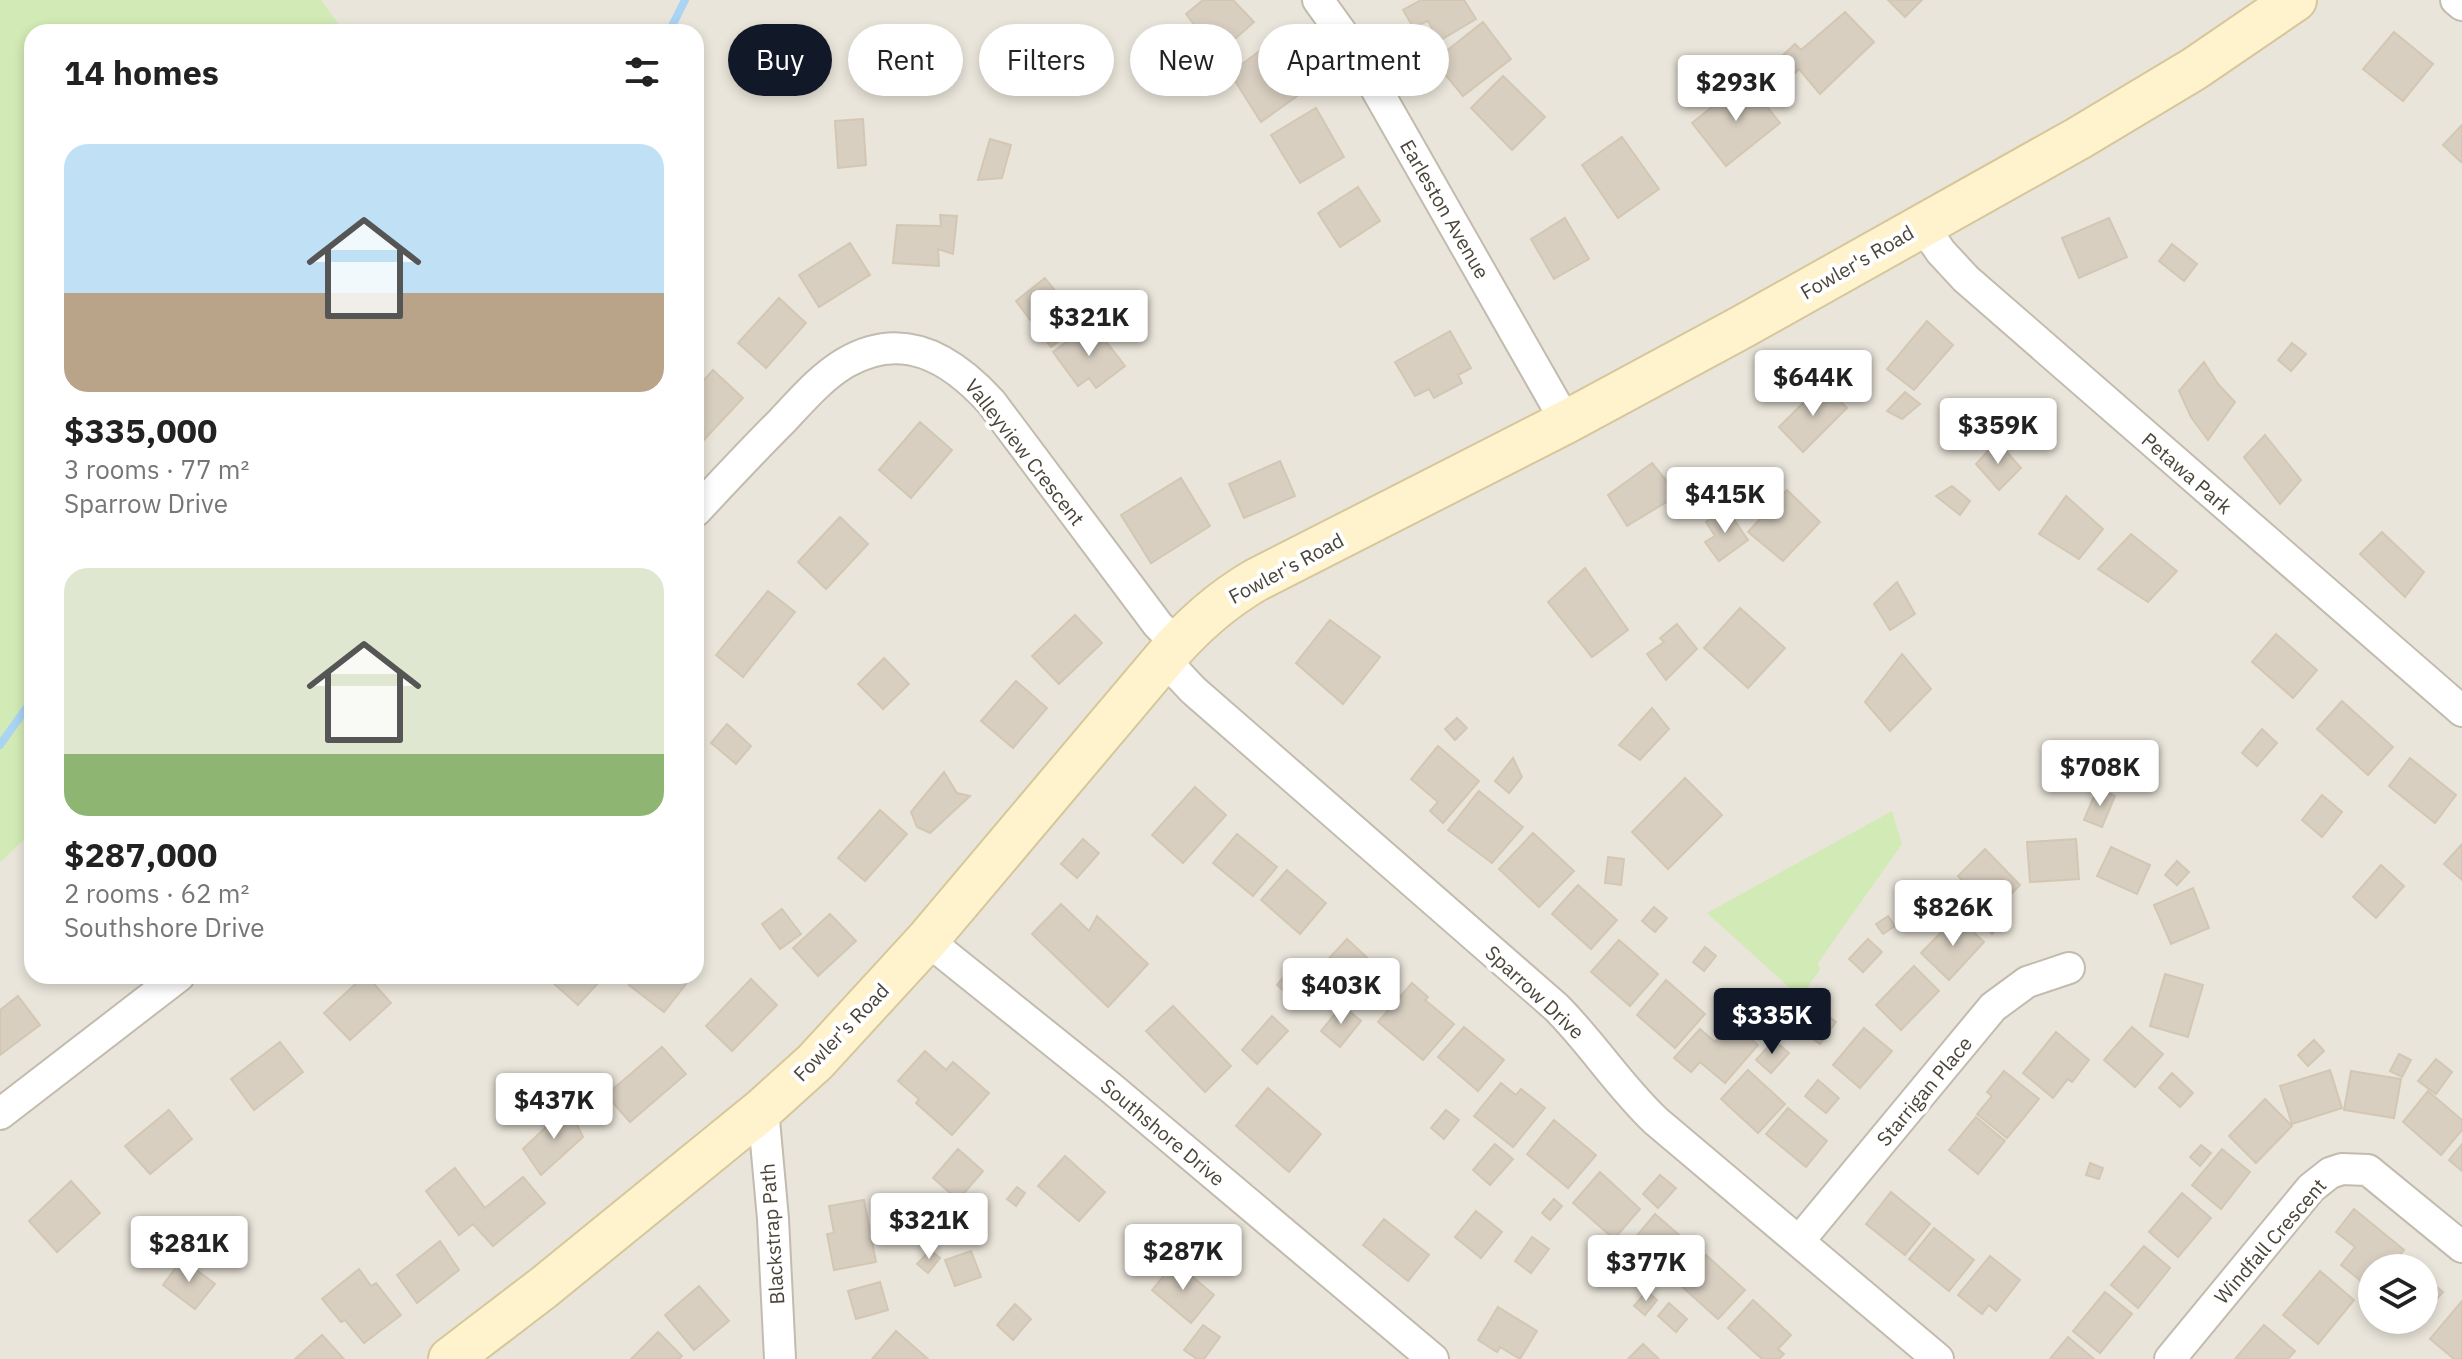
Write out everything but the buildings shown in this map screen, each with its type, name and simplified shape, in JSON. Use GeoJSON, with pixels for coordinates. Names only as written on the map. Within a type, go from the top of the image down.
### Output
{"type":"FeatureCollection","features":[{"type":"Feature","properties":{"kind":"street","name":"Earleston Avenue"},"geometry":{"type":"LineString","coordinates":[[1318,0],[1354,50],[1566,422]]}},
{"type":"Feature","properties":{"kind":"street","name":"Fowler's Road"},"geometry":{"type":"LineString","coordinates":[[450,1359],[543,1288],[763,1109],[815,1062],[927,940],[1170,651],[1221,603],[1256,580],[1566,422],[1742,327],[2092,131],[2194,69],[2295,0]]}},
{"type":"Feature","properties":{"kind":"street"},"geometry":{"type":"LineString","coordinates":[[2456,0],[2462,5]]}},
{"type":"Feature","properties":{"kind":"street","name":"Petawa Park"},"geometry":{"type":"LineString","coordinates":[[1922,225],[1966,279],[2462,711]]}},
{"type":"Feature","properties":{"kind":"street","name":"Valleyview Crescent"},"geometry":{"type":"LineString","coordinates":[[704,503],[804,398],[844,363],[891,348],[929,354],[962,374],[991,402],[1158,625],[1170,651]]}},
{"type":"Feature","properties":{"kind":"street","name":"Sparrow Drive"},"geometry":{"type":"LineString","coordinates":[[1170,651],[1205,700],[1556,1007],[1590,1043],[1630,1095],[1656,1121],[1938,1359]]}},
{"type":"Feature","properties":{"kind":"street","name":"Southshore Drive"},"geometry":{"type":"LineString","coordinates":[[927,940],[1110,1087],[1433,1359]]}},
{"type":"Feature","properties":{"kind":"street","name":"Starrigan Place"},"geometry":{"type":"LineString","coordinates":[[1799,1241],[1993,1007],[2027,982],[2069,968]]}},
{"type":"Feature","properties":{"kind":"street"},"geometry":{"type":"LineString","coordinates":[[0,1114],[169,984]]}},
{"type":"Feature","properties":{"kind":"street","name":"Blackstrap Path"},"geometry":{"type":"LineString","coordinates":[[763,1109],[773,1219],[780,1359]]}},
{"type":"Feature","properties":{"kind":"street","name":"Windfall Crescent"},"geometry":{"type":"LineString","coordinates":[[2170,1359],[2311,1188],[2330,1173],[2342,1169],[2368,1170],[2462,1247]]}},
{"type":"Feature","properties":{"kind":"shaded area"},"geometry":{"type":"Polygon","coordinates":[[[321,0],[2462,0],[2462,1359],[0,1359],[0,863],[24,840],[24,984],[704,984],[704,24],[339,24],[321,0]]]}},
{"type":"Feature","properties":{"kind":"green space"},"geometry":{"type":"Polygon","coordinates":[[[0,0],[321,0],[339,24],[24,24],[24,840],[0,863],[0,0]]]}},
{"type":"Feature","properties":{"kind":"green space"},"geometry":{"type":"Polygon","coordinates":[[[1892,811],[1902,844],[1818,963],[1820,970],[1800,997],[1707,913],[1892,811]]]}},
{"type":"Feature","properties":{"kind":"waterway"},"geometry":{"type":"LineString","coordinates":[[673,24],[685,0]]}},
{"type":"Feature","properties":{"kind":"waterway"},"geometry":{"type":"LineString","coordinates":[[0,745],[24,711]]}}]}
